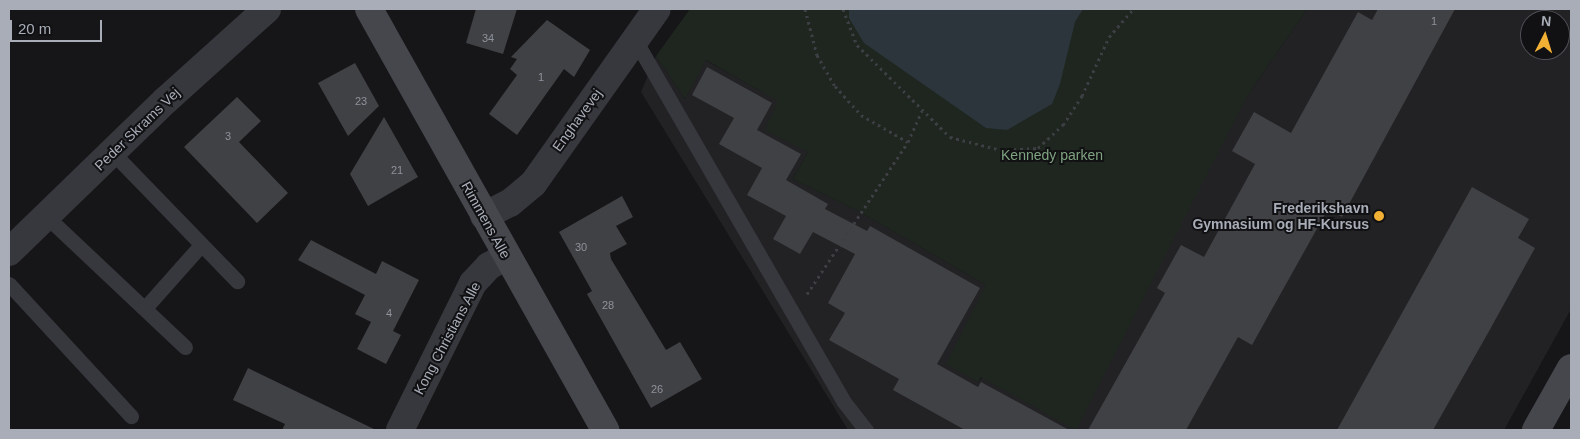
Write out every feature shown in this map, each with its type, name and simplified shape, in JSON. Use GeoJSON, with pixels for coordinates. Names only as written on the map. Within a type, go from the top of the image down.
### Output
{"type":"FeatureCollection","features":[{"type":"Feature","properties":{"kind":"street","name":"Peder Skrams Vej"},"geometry":{"type":"LineString","coordinates":[[9,252],[112,152],[267,9]]}},
{"type":"Feature","properties":{"kind":"street","name":"Rimmens Alle"},"geometry":{"type":"LineString","coordinates":[[369,9],[605,430]]}},
{"type":"Feature","properties":{"kind":"street","name":"Enghavevej"},"geometry":{"type":"LineString","coordinates":[[484,216],[510,203],[533,184],[657,9]]}},
{"type":"Feature","properties":{"kind":"street","name":"Kong Christians Alle"},"geometry":{"type":"LineString","coordinates":[[400,430],[473,283],[488,266],[506,256]]}},
{"type":"Feature","properties":{"kind":"street"},"geometry":{"type":"LineString","coordinates":[[1536,430],[1571,368]]}},
{"type":"Feature","properties":{"kind":"lane"},"geometry":{"type":"LineString","coordinates":[[635,40],[844,402],[866,430]]}},
{"type":"Feature","properties":{"kind":"lane"},"geometry":{"type":"LineString","coordinates":[[112,152],[237,281]]}},
{"type":"Feature","properties":{"kind":"lane"},"geometry":{"type":"LineString","coordinates":[[46,216],[146,308],[185,347]]}},
{"type":"Feature","properties":{"kind":"lane"},"geometry":{"type":"LineString","coordinates":[[146,308],[201,244]]}},
{"type":"Feature","properties":{"kind":"lane"},"geometry":{"type":"LineString","coordinates":[[9,284],[131,416]]}},
{"type":"Feature","properties":{"kind":"path"},"geometry":{"type":"LineString","coordinates":[[805,9],[818,55],[834,86],[861,115],[908,142]]}},
{"type":"Feature","properties":{"kind":"path"},"geometry":{"type":"LineString","coordinates":[[843,9],[857,45],[950,137],[1001,150],[1038,148],[1064,125],[1082,96],[1109,37],[1133,9]]}},
{"type":"Feature","properties":{"kind":"path"},"geometry":{"type":"LineString","coordinates":[[793,315],[908,142],[922,111]]}},
{"type":"Feature","properties":{"kind":"shaded area"},"geometry":{"type":"Polygon","coordinates":[[[849,9],[1083,9],[1075,22],[1060,84],[1052,104],[1007,130],[986,128],[864,43],[849,18],[849,9]]]}},
{"type":"Feature","properties":{"kind":"shaded area","name":"Frederikshavn Gymnasium og HF-Kursus"},"geometry":{"type":"Polygon","coordinates":[[[1307,9],[1571,9],[1571,309],[1504,430],[848,430],[641,92],[656,56],[685,99],[705,60],[779,101],[808,152],[793,179],[860,212],[986,285],[978,382],[1246,98],[1307,9]]]}},
{"type":"Feature","properties":{"kind":"green space","name":"Kennedy parken"},"geometry":{"type":"Polygon","coordinates":[[[690,9],[1307,9],[1246,98],[1076,430],[981,377],[978,382],[946,364],[986,285],[860,212],[793,179],[808,152],[765,130],[778,101],[706,60],[685,99],[656,56],[690,9]]]}},
{"type":"Feature","properties":{"kind":"building"},"geometry":{"type":"Polygon","coordinates":[[[476,9],[517,9],[503,54],[466,43],[476,9]]]}},
{"type":"Feature","properties":{"kind":"building"},"geometry":{"type":"Polygon","coordinates":[[[1378,9],[1455,9],[1342,217],[1328,209],[1252,345],[1238,337],[1186,430],[1088,430],[1165,293],[1157,288],[1181,245],[1204,257],[1255,164],[1232,151],[1254,112],[1291,133],[1358,12],[1372,20],[1378,9]]]}},
{"type":"Feature","properties":{"kind":"building"},"geometry":{"type":"Polygon","coordinates":[[[547,20],[590,50],[574,77],[564,69],[517,135],[489,114],[517,75],[510,69],[517,59],[511,57],[547,20]]]}},
{"type":"Feature","properties":{"kind":"building"},"geometry":{"type":"Polygon","coordinates":[[[355,63],[379,106],[348,136],[318,83],[355,63]]]}},
{"type":"Feature","properties":{"kind":"building"},"geometry":{"type":"Polygon","coordinates":[[[707,67],[772,103],[757,130],[801,154],[786,180],[828,204],[825,209],[867,231],[870,226],[980,288],[937,364],[978,387],[981,382],[1069,430],[965,430],[893,390],[899,379],[829,340],[845,313],[828,303],[855,254],[813,232],[800,254],[773,239],[786,216],[747,195],[762,168],[719,144],[734,118],[692,95],[707,67]]]}},
{"type":"Feature","properties":{"kind":"building"},"geometry":{"type":"Polygon","coordinates":[[[237,97],[261,121],[239,142],[288,193],[257,223],[184,147],[237,97]]]}},
{"type":"Feature","properties":{"kind":"building"},"geometry":{"type":"Polygon","coordinates":[[[384,117],[418,177],[368,206],[350,174],[384,117]]]}},
{"type":"Feature","properties":{"kind":"building"},"geometry":{"type":"Polygon","coordinates":[[[1472,187],[1529,219],[1518,238],[1535,248],[1488,333],[1433,430],[1337,430],[1472,187]]]}},
{"type":"Feature","properties":{"kind":"building"},"geometry":{"type":"Polygon","coordinates":[[[622,196],[633,217],[616,226],[627,244],[610,253],[611,259],[666,350],[680,342],[702,379],[651,408],[587,294],[592,291],[559,232],[622,196]]]}},
{"type":"Feature","properties":{"kind":"building"},"geometry":{"type":"Polygon","coordinates":[[[311,240],[376,274],[382,261],[419,280],[393,331],[401,335],[386,364],[357,349],[371,322],[355,314],[365,295],[298,260],[311,240]]]}},
{"type":"Feature","properties":{"kind":"building"},"geometry":{"type":"Polygon","coordinates":[[[248,368],[376,430],[282,430],[285,424],[233,400],[248,368]]]}},
{"type":"Feature","properties":{"kind":"place","name":"Frederikshavn Gymnasium og HF-Kursus"},"geometry":{"type":"Point","coordinates":[1379,216]}}]}
